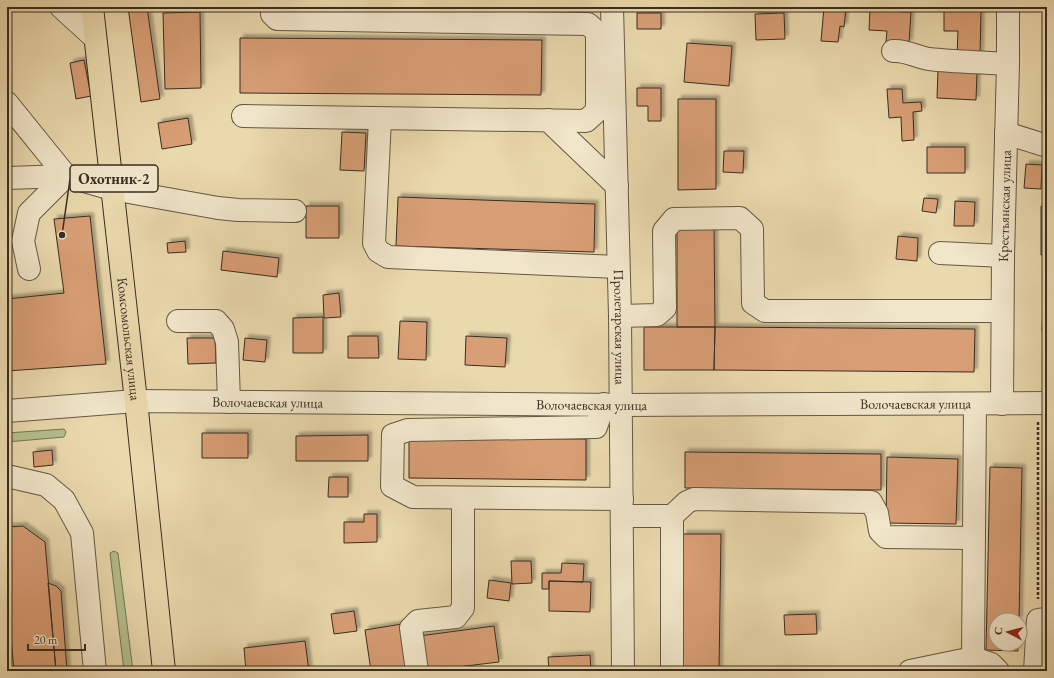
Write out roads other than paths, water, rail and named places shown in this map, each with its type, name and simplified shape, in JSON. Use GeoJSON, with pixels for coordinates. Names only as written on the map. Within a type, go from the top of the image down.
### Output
{"type":"FeatureCollection","features":[{"type":"Feature","properties":{"kind":"main road","name":"Комсомольская улица"},"geometry":{"type":"LineString","coordinates":[[92,7],[136,401],[164,671]]}},
{"type":"Feature","properties":{"kind":"street"},"geometry":{"type":"LineString","coordinates":[[61,7],[95,38]]}},
{"type":"Feature","properties":{"kind":"street"},"geometry":{"type":"LineString","coordinates":[[243,116],[586,121],[597,111],[597,32],[588,24],[452,15],[277,19],[272,14],[272,7]]}},
{"type":"Feature","properties":{"kind":"street","name":"Пролетарская улица"},"geometry":{"type":"LineString","coordinates":[[612,7],[620,316],[612,404],[622,508],[623,671]]}},
{"type":"Feature","properties":{"kind":"street","name":"Крестьянская улица"},"geometry":{"type":"LineString","coordinates":[[1002,404],[1002,311],[1008,7]]}},
{"type":"Feature","properties":{"kind":"street"},"geometry":{"type":"LineString","coordinates":[[893,51],[902,51],[927,58],[942,60],[1008,64]]}},
{"type":"Feature","properties":{"kind":"street"},"geometry":{"type":"LineString","coordinates":[[7,103],[66,176]]}},
{"type":"Feature","properties":{"kind":"street"},"geometry":{"type":"LineString","coordinates":[[380,119],[374,243],[378,251],[388,257],[618,267]]}},
{"type":"Feature","properties":{"kind":"street"},"geometry":{"type":"LineString","coordinates":[[548,120],[616,186]]}},
{"type":"Feature","properties":{"kind":"street"},"geometry":{"type":"LineString","coordinates":[[1006,133],[1047,146]]}},
{"type":"Feature","properties":{"kind":"street"},"geometry":{"type":"LineString","coordinates":[[29,269],[23,241],[29,213],[66,176]]}},
{"type":"Feature","properties":{"kind":"street"},"geometry":{"type":"LineString","coordinates":[[7,178],[66,176],[112,188],[218,208],[238,210],[295,211]]}},
{"type":"Feature","properties":{"kind":"street"},"geometry":{"type":"LineString","coordinates":[[620,316],[657,315],[665,308],[664,231],[674,219],[740,218],[752,229],[753,302],[765,311],[1002,311]]}},
{"type":"Feature","properties":{"kind":"street"},"geometry":{"type":"LineString","coordinates":[[940,252],[1003,256]]}},
{"type":"Feature","properties":{"kind":"street"},"geometry":{"type":"LineString","coordinates":[[178,321],[216,320],[223,329],[228,342],[230,402]]}},
{"type":"Feature","properties":{"kind":"street","name":"Волочаевская улица"},"geometry":{"type":"LineString","coordinates":[[7,411],[136,401],[612,404],[1042,403]]}},
{"type":"Feature","properties":{"kind":"street"},"geometry":{"type":"LineString","coordinates":[[612,404],[596,427],[408,430],[393,435],[392,486],[413,497],[463,498],[622,508],[672,516]]}},
{"type":"Feature","properties":{"kind":"street"},"geometry":{"type":"LineString","coordinates":[[973,658],[975,404]]}},
{"type":"Feature","properties":{"kind":"street"},"geometry":{"type":"LineString","coordinates":[[7,476],[46,485],[64,500],[82,533],[95,671]]}},
{"type":"Feature","properties":{"kind":"street"},"geometry":{"type":"LineString","coordinates":[[417,671],[411,628],[418,622],[456,617],[463,608],[463,498]]}},
{"type":"Feature","properties":{"kind":"street"},"geometry":{"type":"LineString","coordinates":[[672,671],[672,516],[687,502],[694,499],[871,502],[877,513],[880,531],[886,537],[974,538]]}},
{"type":"Feature","properties":{"kind":"street"},"geometry":{"type":"LineString","coordinates":[[1035,671],[1044,618]]}},
{"type":"Feature","properties":{"kind":"street"},"geometry":{"type":"LineString","coordinates":[[910,671],[973,658],[991,664],[998,671]]}},
{"type":"Feature","properties":{"kind":"place","name":"Охотник-2"},"geometry":{"type":"Point","coordinates":[62,235]}}]}
